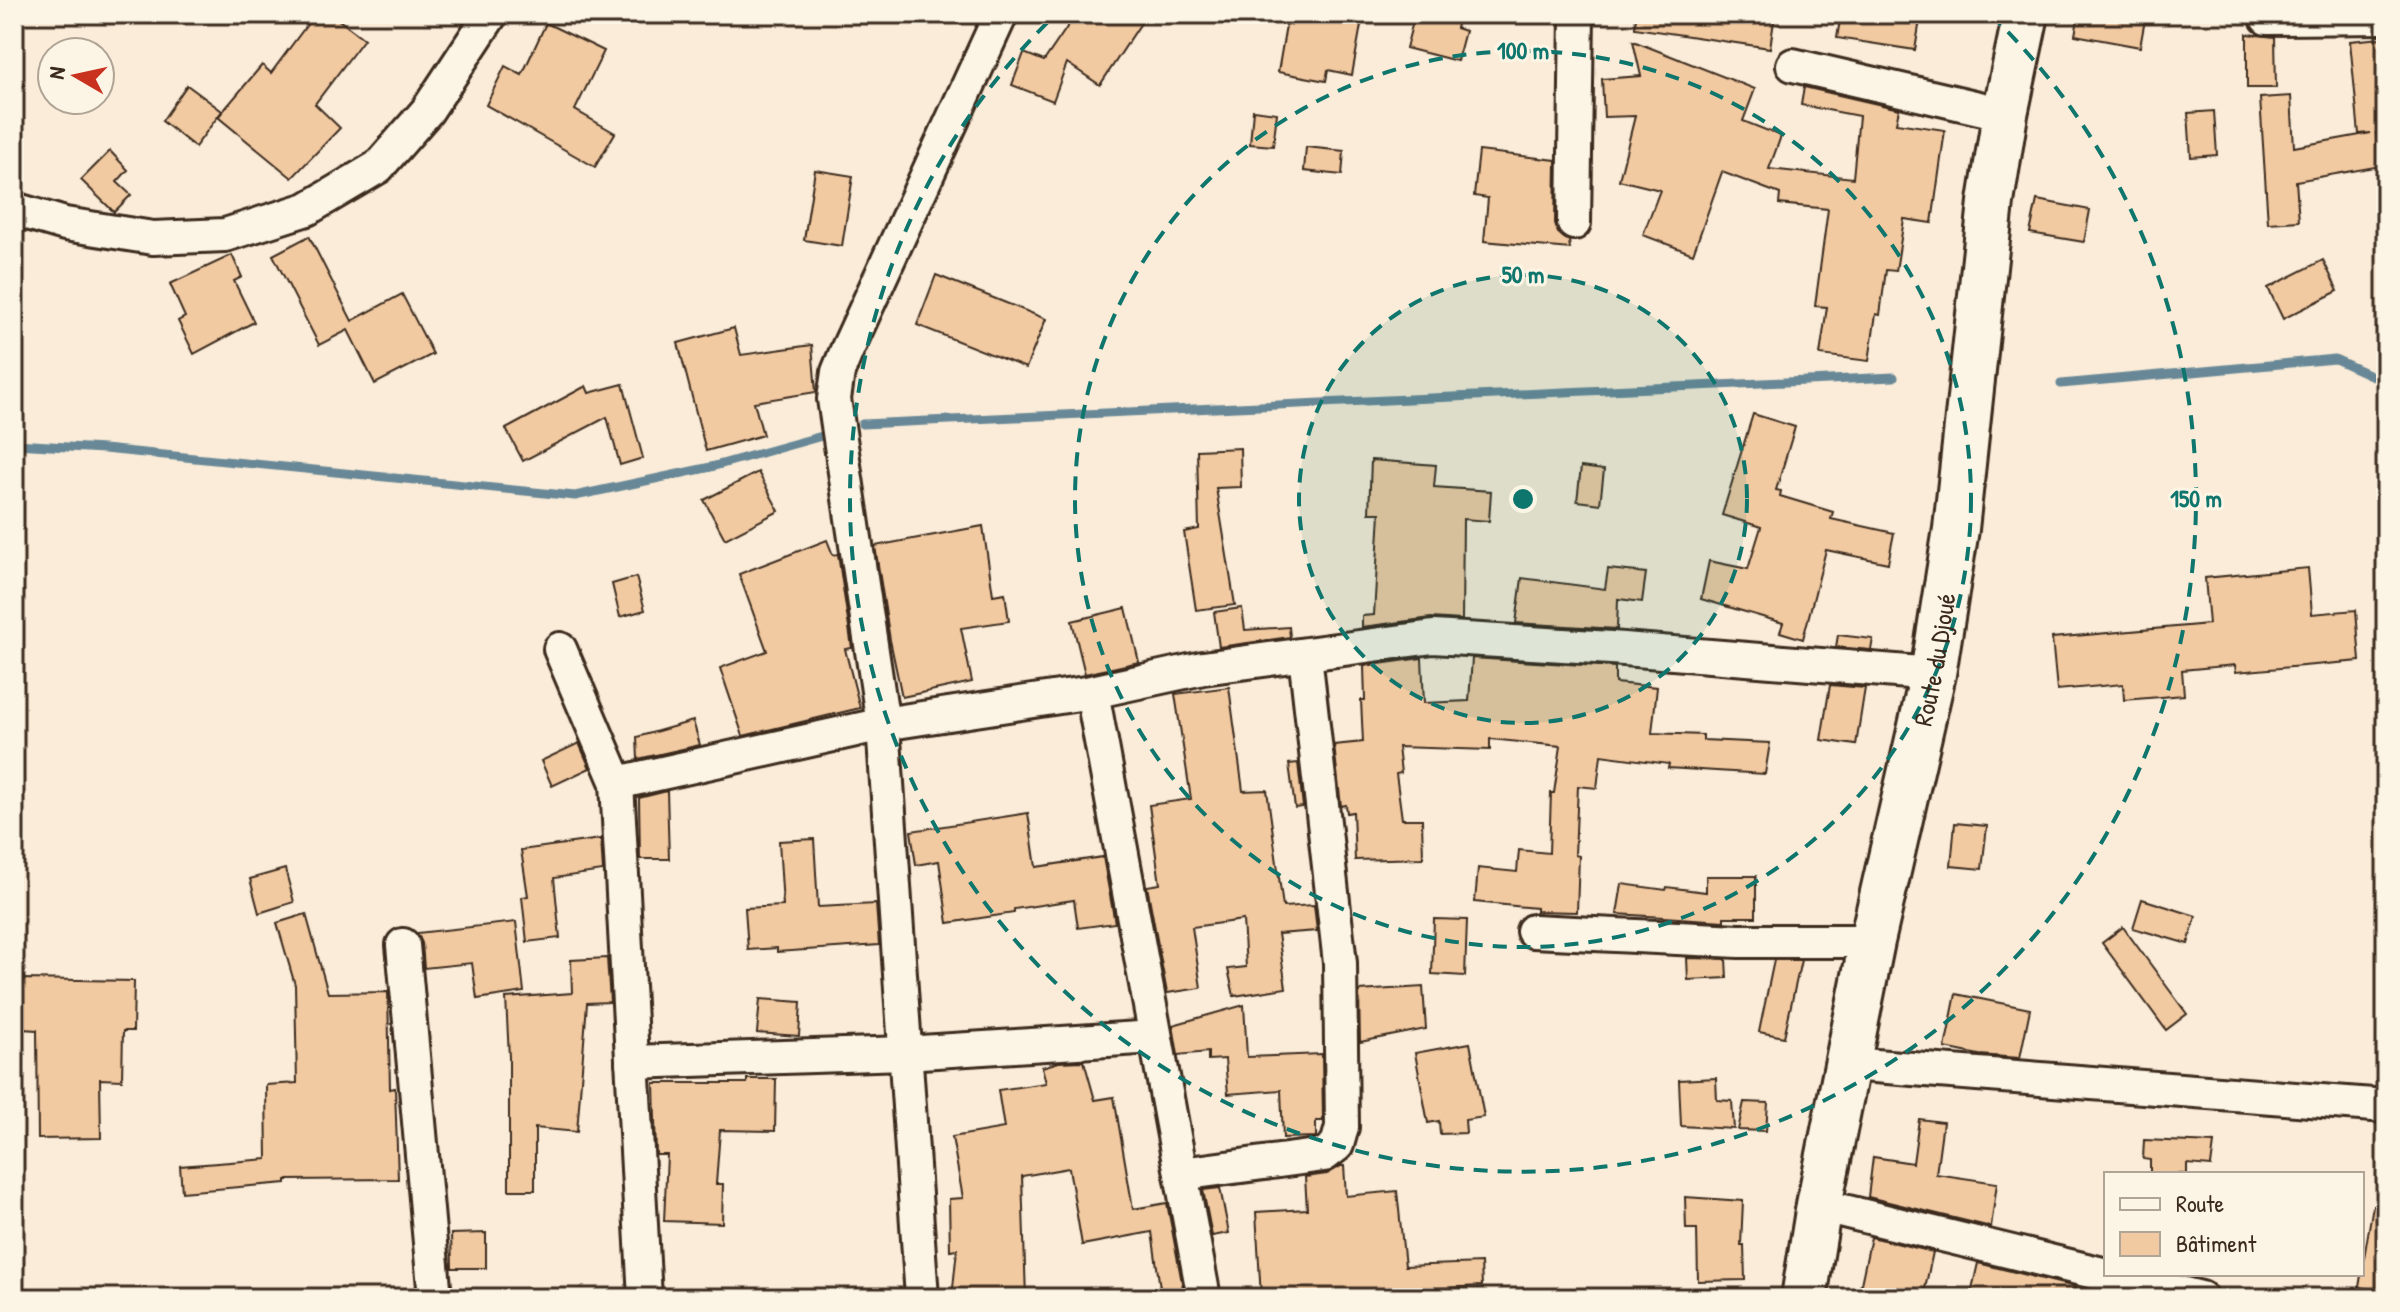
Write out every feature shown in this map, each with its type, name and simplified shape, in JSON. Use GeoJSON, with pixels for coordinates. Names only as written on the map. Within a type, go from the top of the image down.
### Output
{"type":"FeatureCollection","features":[{"type":"Feature","properties":{"kind":"main road","name":"Route du Djoué"},"geometry":{"type":"LineString","coordinates":[[1804,1298],[1819,1205],[1872,941],[1933,674],[1956,529],[1991,202],[2026,14]]}},
{"type":"Feature","properties":{"kind":"street"},"geometry":{"type":"LineString","coordinates":[[14,209],[65,224],[153,238],[225,235],[307,209],[378,167],[427,111],[491,14]]}},
{"type":"Feature","properties":{"kind":"street"},"geometry":{"type":"LineString","coordinates":[[922,1298],[883,724],[834,399],[838,372],[1001,14]]}},
{"type":"Feature","properties":{"kind":"street"},"geometry":{"type":"LineString","coordinates":[[1574,223],[1577,14]]}},
{"type":"Feature","properties":{"kind":"street"},"geometry":{"type":"LineString","coordinates":[[2267,18],[2386,17]]}},
{"type":"Feature","properties":{"kind":"street"},"geometry":{"type":"LineString","coordinates":[[1793,65],[2005,114]]}},
{"type":"Feature","properties":{"kind":"street"},"geometry":{"type":"LineString","coordinates":[[617,783],[883,724],[1092,692],[1203,668],[1433,637],[1547,643],[1933,674]]}},
{"type":"Feature","properties":{"kind":"street"},"geometry":{"type":"LineString","coordinates":[[560,649],[617,783],[645,1298]]}},
{"type":"Feature","properties":{"kind":"street"},"geometry":{"type":"LineString","coordinates":[[1181,1174],[1324,1155],[1337,1145],[1342,1127],[1340,963],[1305,655]]}},
{"type":"Feature","properties":{"kind":"street"},"geometry":{"type":"LineString","coordinates":[[1092,692],[1204,1298]]}},
{"type":"Feature","properties":{"kind":"street"},"geometry":{"type":"LineString","coordinates":[[1533,931],[1739,941],[1872,941]]}},
{"type":"Feature","properties":{"kind":"street"},"geometry":{"type":"LineString","coordinates":[[403,945],[435,1298]]}},
{"type":"Feature","properties":{"kind":"street"},"geometry":{"type":"LineString","coordinates":[[632,1062],[905,1053],[1155,1037]]}},
{"type":"Feature","properties":{"kind":"street"},"geometry":{"type":"LineString","coordinates":[[1849,1064],[2386,1106]]}},
{"type":"Feature","properties":{"kind":"street"},"geometry":{"type":"LineString","coordinates":[[1819,1205],[2104,1274]]}},
{"type":"Feature","properties":{"kind":"street"},"geometry":{"type":"LineString","coordinates":[[2111,1276],[2201,1298]]}},
{"type":"Feature","properties":{"kind":"building"},"geometry":{"type":"Polygon","coordinates":[[[315,14],[331,14],[364,39],[315,104],[340,128],[292,178],[218,117],[262,65],[271,73],[315,14]]]}},
{"type":"Feature","properties":{"kind":"building"},"geometry":{"type":"Polygon","coordinates":[[[1076,14],[1128,14],[1141,23],[1100,85],[1067,63],[1053,101],[1012,85],[1024,53],[1044,61],[1076,14]]]}},
{"type":"Feature","properties":{"kind":"building"},"geometry":{"type":"Polygon","coordinates":[[[1288,14],[1363,14],[1352,75],[1328,70],[1326,81],[1278,72],[1288,14]]]}},
{"type":"Feature","properties":{"kind":"building"},"geometry":{"type":"Polygon","coordinates":[[[1415,14],[1460,14],[1456,28],[1465,31],[1457,61],[1406,48],[1415,14]]]}},
{"type":"Feature","properties":{"kind":"building"},"geometry":{"type":"Polygon","coordinates":[[[1636,14],[1775,14],[1770,48],[1635,28],[1636,14]]]}},
{"type":"Feature","properties":{"kind":"building"},"geometry":{"type":"Polygon","coordinates":[[[1841,14],[1921,14],[1915,50],[1837,38],[1841,14]]]}},
{"type":"Feature","properties":{"kind":"building"},"geometry":{"type":"Polygon","coordinates":[[[2079,14],[2146,14],[2140,47],[2075,35],[2079,14]]]}},
{"type":"Feature","properties":{"kind":"building"},"geometry":{"type":"Polygon","coordinates":[[[546,23],[604,51],[575,110],[615,133],[595,167],[486,105],[505,66],[522,75],[546,23]]]}},
{"type":"Feature","properties":{"kind":"building"},"geometry":{"type":"Polygon","coordinates":[[[2247,34],[2275,37],[2276,88],[2247,88],[2247,34]]]}},
{"type":"Feature","properties":{"kind":"building"},"geometry":{"type":"Polygon","coordinates":[[[2381,38],[2386,132],[2376,133],[2381,166],[2296,181],[2299,221],[2268,223],[2260,98],[2291,96],[2294,147],[2371,133],[2359,134],[2350,41],[2381,38]]]}},
{"type":"Feature","properties":{"kind":"building"},"geometry":{"type":"Polygon","coordinates":[[[1633,41],[1755,89],[1743,121],[1781,136],[1769,169],[1853,178],[1859,116],[1801,105],[1804,87],[1899,109],[1896,123],[1945,130],[1932,223],[1904,219],[1896,271],[1886,270],[1869,361],[1820,355],[1827,307],[1815,306],[1828,209],[1779,204],[1780,194],[1722,172],[1693,254],[1643,235],[1660,190],[1619,180],[1635,116],[1604,117],[1602,79],[1641,76],[1633,41]]]}},
{"type":"Feature","properties":{"kind":"building"},"geometry":{"type":"Polygon","coordinates":[[[187,85],[222,111],[195,147],[162,121],[187,85]]]}},
{"type":"Feature","properties":{"kind":"building"},"geometry":{"type":"Polygon","coordinates":[[[1253,110],[1277,113],[1273,146],[1250,144],[1253,110]]]}},
{"type":"Feature","properties":{"kind":"building"},"geometry":{"type":"Polygon","coordinates":[[[2214,111],[2217,155],[2191,157],[2188,113],[2214,111]]]}},
{"type":"Feature","properties":{"kind":"building"},"geometry":{"type":"Polygon","coordinates":[[[1306,147],[1344,151],[1342,175],[1304,171],[1306,147]]]}},
{"type":"Feature","properties":{"kind":"building"},"geometry":{"type":"Polygon","coordinates":[[[110,151],[128,170],[117,182],[131,195],[114,212],[81,180],[110,151]]]}},
{"type":"Feature","properties":{"kind":"building"},"geometry":{"type":"Polygon","coordinates":[[[1479,151],[1556,160],[1555,224],[1558,233],[1569,241],[1570,249],[1484,241],[1488,198],[1474,196],[1479,151]]]}},
{"type":"Feature","properties":{"kind":"building"},"geometry":{"type":"Polygon","coordinates":[[[815,170],[853,176],[842,246],[804,240],[815,170]]]}},
{"type":"Feature","properties":{"kind":"building"},"geometry":{"type":"Polygon","coordinates":[[[2037,200],[2090,210],[2084,242],[2030,233],[2037,200]]]}},
{"type":"Feature","properties":{"kind":"building"},"geometry":{"type":"Polygon","coordinates":[[[309,236],[352,321],[402,294],[433,354],[375,384],[348,330],[319,345],[273,255],[309,236]]]}},
{"type":"Feature","properties":{"kind":"building"},"geometry":{"type":"Polygon","coordinates":[[[232,255],[242,277],[234,281],[254,322],[194,354],[178,321],[185,317],[170,284],[232,255]]]}},
{"type":"Feature","properties":{"kind":"building"},"geometry":{"type":"Polygon","coordinates":[[[2323,260],[2338,291],[2283,319],[2268,288],[2323,260]]]}},
{"type":"Feature","properties":{"kind":"building"},"geometry":{"type":"Polygon","coordinates":[[[936,275],[1046,319],[1026,368],[917,325],[936,275]]]}},
{"type":"Feature","properties":{"kind":"building"},"geometry":{"type":"Polygon","coordinates":[[[734,328],[741,355],[812,345],[816,392],[754,402],[763,435],[706,451],[678,343],[734,328]]]}},
{"type":"Feature","properties":{"kind":"building"},"geometry":{"type":"Polygon","coordinates":[[[623,384],[643,458],[620,465],[607,417],[523,461],[506,429],[586,386],[589,393],[623,384]]]}},
{"type":"Feature","properties":{"kind":"building"},"geometry":{"type":"Polygon","coordinates":[[[1753,414],[1795,427],[1776,490],[1781,491],[1780,496],[1833,512],[1831,519],[1894,533],[1888,563],[1826,550],[1803,639],[1780,632],[1783,623],[1701,599],[1709,561],[1748,569],[1761,527],[1722,515],[1753,414]]]}},
{"type":"Feature","properties":{"kind":"building"},"geometry":{"type":"Polygon","coordinates":[[[1240,448],[1241,487],[1216,488],[1235,605],[1196,610],[1184,532],[1199,529],[1197,450],[1240,448]]]}},
{"type":"Feature","properties":{"kind":"building"},"geometry":{"type":"Polygon","coordinates":[[[1371,460],[1436,465],[1434,487],[1491,491],[1489,521],[1463,519],[1462,620],[1431,618],[1362,627],[1362,616],[1374,615],[1380,513],[1369,513],[1371,460]]]}},
{"type":"Feature","properties":{"kind":"building"},"geometry":{"type":"Polygon","coordinates":[[[1581,467],[1604,470],[1600,504],[1577,501],[1581,467]]]}},
{"type":"Feature","properties":{"kind":"building"},"geometry":{"type":"Polygon","coordinates":[[[758,472],[779,511],[725,539],[704,500],[758,472]]]}},
{"type":"Feature","properties":{"kind":"building"},"geometry":{"type":"Polygon","coordinates":[[[983,526],[993,595],[1005,593],[1009,621],[961,628],[972,682],[902,697],[875,546],[983,526]]]}},
{"type":"Feature","properties":{"kind":"building"},"geometry":{"type":"Polygon","coordinates":[[[827,540],[833,555],[838,554],[852,648],[845,649],[860,708],[743,736],[720,668],[767,651],[739,574],[827,540]]]}},
{"type":"Feature","properties":{"kind":"building"},"geometry":{"type":"Polygon","coordinates":[[[2308,568],[2312,614],[2356,610],[2360,661],[2236,672],[2235,665],[2182,670],[2184,695],[2124,700],[2123,684],[2057,690],[2052,638],[2209,624],[2205,578],[2308,568]]]}},
{"type":"Feature","properties":{"kind":"building"},"geometry":{"type":"Polygon","coordinates":[[[1608,569],[1646,573],[1642,602],[1618,599],[1617,629],[1516,623],[1522,578],[1605,589],[1608,569]]]}},
{"type":"Feature","properties":{"kind":"building"},"geometry":{"type":"Polygon","coordinates":[[[636,577],[645,610],[620,617],[612,584],[636,577]]]}},
{"type":"Feature","properties":{"kind":"building"},"geometry":{"type":"Polygon","coordinates":[[[1126,608],[1139,662],[1085,674],[1072,621],[1126,608]]]}},
{"type":"Feature","properties":{"kind":"building"},"geometry":{"type":"Polygon","coordinates":[[[1242,608],[1245,630],[1289,627],[1290,637],[1219,647],[1214,612],[1242,608]]]}},
{"type":"Feature","properties":{"kind":"building"},"geometry":{"type":"Polygon","coordinates":[[[1838,635],[1873,639],[1871,650],[1836,647],[1838,635]]]}},
{"type":"Feature","properties":{"kind":"building"},"geometry":{"type":"Polygon","coordinates":[[[1422,658],[1424,703],[1469,701],[1472,658],[1615,667],[1615,683],[1657,687],[1652,733],[1703,735],[1703,740],[1770,743],[1765,774],[1668,768],[1669,764],[1601,755],[1597,788],[1578,786],[1575,855],[1579,856],[1577,912],[1536,911],[1536,908],[1475,902],[1478,868],[1517,872],[1519,850],[1549,853],[1551,793],[1554,793],[1561,746],[1490,739],[1490,750],[1398,747],[1401,773],[1396,774],[1402,819],[1422,819],[1423,858],[1355,860],[1353,812],[1347,813],[1346,805],[1341,806],[1334,745],[1363,742],[1361,700],[1365,700],[1364,666],[1422,658]]]}},
{"type":"Feature","properties":{"kind":"building"},"geometry":{"type":"Polygon","coordinates":[[[1830,685],[1865,688],[1856,745],[1821,740],[1830,685]]]}},
{"type":"Feature","properties":{"kind":"building"},"geometry":{"type":"Polygon","coordinates":[[[1229,687],[1243,791],[1267,790],[1283,907],[1314,905],[1317,931],[1278,934],[1286,988],[1234,996],[1228,969],[1246,967],[1243,920],[1192,927],[1201,988],[1167,993],[1147,886],[1160,884],[1149,805],[1191,799],[1175,694],[1229,687]]]}},
{"type":"Feature","properties":{"kind":"building"},"geometry":{"type":"Polygon","coordinates":[[[693,721],[700,745],[638,759],[637,737],[693,721]]]}},
{"type":"Feature","properties":{"kind":"building"},"geometry":{"type":"Polygon","coordinates":[[[579,743],[590,768],[552,786],[541,761],[579,743]]]}},
{"type":"Feature","properties":{"kind":"building"},"geometry":{"type":"Polygon","coordinates":[[[1298,763],[1303,807],[1295,808],[1289,764],[1298,763]]]}},
{"type":"Feature","properties":{"kind":"building"},"geometry":{"type":"Polygon","coordinates":[[[667,791],[669,859],[640,859],[639,798],[667,791]]]}},
{"type":"Feature","properties":{"kind":"building"},"geometry":{"type":"Polygon","coordinates":[[[1028,813],[1036,867],[1103,857],[1115,923],[1078,928],[1074,900],[948,923],[939,861],[916,865],[911,831],[1028,813]]]}},
{"type":"Feature","properties":{"kind":"building"},"geometry":{"type":"Polygon","coordinates":[[[1955,823],[1987,826],[1982,869],[1951,866],[1955,823]]]}},
{"type":"Feature","properties":{"kind":"building"},"geometry":{"type":"Polygon","coordinates":[[[601,839],[603,871],[554,878],[560,938],[527,942],[522,897],[528,896],[521,850],[601,839]]]}},
{"type":"Feature","properties":{"kind":"building"},"geometry":{"type":"Polygon","coordinates":[[[814,839],[818,907],[876,904],[879,945],[777,952],[777,948],[748,950],[745,908],[783,906],[779,841],[814,839]]]}},
{"type":"Feature","properties":{"kind":"building"},"geometry":{"type":"Polygon","coordinates":[[[285,869],[294,902],[259,913],[250,879],[285,869]]]}},
{"type":"Feature","properties":{"kind":"building"},"geometry":{"type":"Polygon","coordinates":[[[1706,876],[1756,876],[1756,917],[1724,917],[1724,921],[1617,914],[1622,884],[1706,892],[1706,876]]]}},
{"type":"Feature","properties":{"kind":"building"},"geometry":{"type":"Polygon","coordinates":[[[2142,899],[2196,916],[2188,944],[2133,928],[2142,899]]]}},
{"type":"Feature","properties":{"kind":"building"},"geometry":{"type":"Polygon","coordinates":[[[306,914],[328,993],[388,992],[390,1089],[395,1088],[398,1179],[286,1180],[286,1183],[182,1192],[180,1166],[267,1159],[266,1085],[297,1083],[295,985],[277,923],[306,914]]]}},
{"type":"Feature","properties":{"kind":"building"},"geometry":{"type":"Polygon","coordinates":[[[1434,919],[1467,920],[1465,976],[1432,974],[1434,919]]]}},
{"type":"Feature","properties":{"kind":"building"},"geometry":{"type":"Polygon","coordinates":[[[516,922],[524,992],[477,999],[472,963],[424,968],[422,943],[417,933],[516,922]]]}},
{"type":"Feature","properties":{"kind":"building"},"geometry":{"type":"Polygon","coordinates":[[[2123,927],[2187,1014],[2166,1030],[2102,943],[2123,927]]]}},
{"type":"Feature","properties":{"kind":"building"},"geometry":{"type":"Polygon","coordinates":[[[607,958],[610,1002],[587,1003],[577,1132],[535,1128],[535,1190],[509,1190],[506,998],[572,993],[571,960],[607,958]]]}},
{"type":"Feature","properties":{"kind":"building"},"geometry":{"type":"Polygon","coordinates":[[[1687,958],[1726,959],[1727,978],[1688,980],[1687,958]]]}},
{"type":"Feature","properties":{"kind":"building"},"geometry":{"type":"Polygon","coordinates":[[[1774,960],[1801,960],[1784,1037],[1759,1032],[1774,960]]]}},
{"type":"Feature","properties":{"kind":"building"},"geometry":{"type":"Polygon","coordinates":[[[23,979],[134,981],[133,1031],[123,1031],[122,1080],[100,1079],[101,1138],[38,1139],[37,1030],[22,1029],[23,979]]]}},
{"type":"Feature","properties":{"kind":"building"},"geometry":{"type":"Polygon","coordinates":[[[1423,987],[1426,1029],[1360,1042],[1359,991],[1423,987]]]}},
{"type":"Feature","properties":{"kind":"building"},"geometry":{"type":"Polygon","coordinates":[[[1956,994],[2030,1009],[2020,1058],[1979,1055],[1945,1048],[1956,994]]]}},
{"type":"Feature","properties":{"kind":"building"},"geometry":{"type":"Polygon","coordinates":[[[760,999],[801,1002],[799,1036],[757,1033],[760,999]]]}},
{"type":"Feature","properties":{"kind":"building"},"geometry":{"type":"Polygon","coordinates":[[[1244,1005],[1247,1057],[1322,1054],[1323,1121],[1316,1121],[1316,1137],[1283,1138],[1281,1090],[1228,1094],[1225,1059],[1208,1060],[1208,1052],[1178,1055],[1173,1025],[1244,1005]]]}},
{"type":"Feature","properties":{"kind":"building"},"geometry":{"type":"Polygon","coordinates":[[[1470,1043],[1484,1117],[1465,1120],[1466,1133],[1440,1134],[1439,1121],[1428,1123],[1415,1053],[1470,1043]]]}},
{"type":"Feature","properties":{"kind":"building"},"geometry":{"type":"Polygon","coordinates":[[[1084,1061],[1095,1100],[1114,1097],[1133,1209],[1167,1203],[1184,1293],[1161,1295],[1152,1232],[1082,1245],[1069,1168],[1022,1176],[1026,1298],[952,1298],[957,1249],[950,1250],[949,1199],[963,1198],[952,1137],[1004,1128],[998,1090],[1046,1083],[1042,1067],[1059,1062],[1084,1061]]]}},
{"type":"Feature","properties":{"kind":"building"},"geometry":{"type":"Polygon","coordinates":[[[1716,1078],[1717,1100],[1732,1101],[1734,1129],[1681,1126],[1679,1080],[1716,1078]]]}},
{"type":"Feature","properties":{"kind":"building"},"geometry":{"type":"Polygon","coordinates":[[[747,1079],[776,1079],[775,1131],[720,1130],[716,1184],[723,1184],[722,1223],[664,1221],[667,1155],[656,1155],[654,1083],[747,1083],[747,1079]]]}},
{"type":"Feature","properties":{"kind":"building"},"geometry":{"type":"Polygon","coordinates":[[[1744,1102],[1768,1103],[1766,1131],[1738,1130],[1744,1102]]]}},
{"type":"Feature","properties":{"kind":"building"},"geometry":{"type":"Polygon","coordinates":[[[1919,1119],[1943,1122],[1936,1174],[1997,1183],[1991,1227],[1868,1197],[1873,1157],[1913,1163],[1919,1119]]]}},
{"type":"Feature","properties":{"kind":"building"},"geometry":{"type":"Polygon","coordinates":[[[2144,1140],[2214,1143],[2211,1166],[2187,1164],[2187,1172],[2150,1172],[2150,1160],[2143,1159],[2144,1140]]]}},
{"type":"Feature","properties":{"kind":"building"},"geometry":{"type":"Polygon","coordinates":[[[1344,1166],[1346,1196],[1397,1191],[1405,1266],[1481,1263],[1482,1286],[1428,1289],[1429,1298],[1261,1298],[1256,1212],[1307,1209],[1305,1177],[1327,1174],[1344,1166]]]}},
{"type":"Feature","properties":{"kind":"building"},"geometry":{"type":"Polygon","coordinates":[[[1220,1188],[1229,1233],[1212,1236],[1203,1190],[1220,1188]]]}},
{"type":"Feature","properties":{"kind":"building"},"geometry":{"type":"Polygon","coordinates":[[[1685,1197],[1743,1201],[1741,1245],[1744,1245],[1745,1280],[1698,1281],[1697,1229],[1686,1229],[1685,1197]]]}},
{"type":"Feature","properties":{"kind":"building"},"geometry":{"type":"Polygon","coordinates":[[[2373,1205],[2386,1206],[2386,1292],[2359,1287],[2361,1276],[2364,1276],[2373,1205]]]}},
{"type":"Feature","properties":{"kind":"building"},"geometry":{"type":"Polygon","coordinates":[[[486,1233],[486,1268],[452,1268],[451,1234],[486,1233]]]}},
{"type":"Feature","properties":{"kind":"building"},"geometry":{"type":"Polygon","coordinates":[[[1871,1237],[1933,1252],[1923,1298],[1858,1298],[1871,1237]]]}},
{"type":"Feature","properties":{"kind":"building"},"geometry":{"type":"Polygon","coordinates":[[[1978,1263],[2075,1287],[2073,1298],[1970,1298],[1978,1263]]]}},
{"type":"Feature","properties":{"kind":"waterway"},"geometry":{"type":"LineString","coordinates":[[2061,384],[2335,359],[2386,382]]}},
{"type":"Feature","properties":{"kind":"waterway"},"geometry":{"type":"LineString","coordinates":[[862,424],[1894,377]]}},
{"type":"Feature","properties":{"kind":"waterway"},"geometry":{"type":"LineString","coordinates":[[14,444],[104,449],[575,496],[711,467],[822,436]]}}]}
